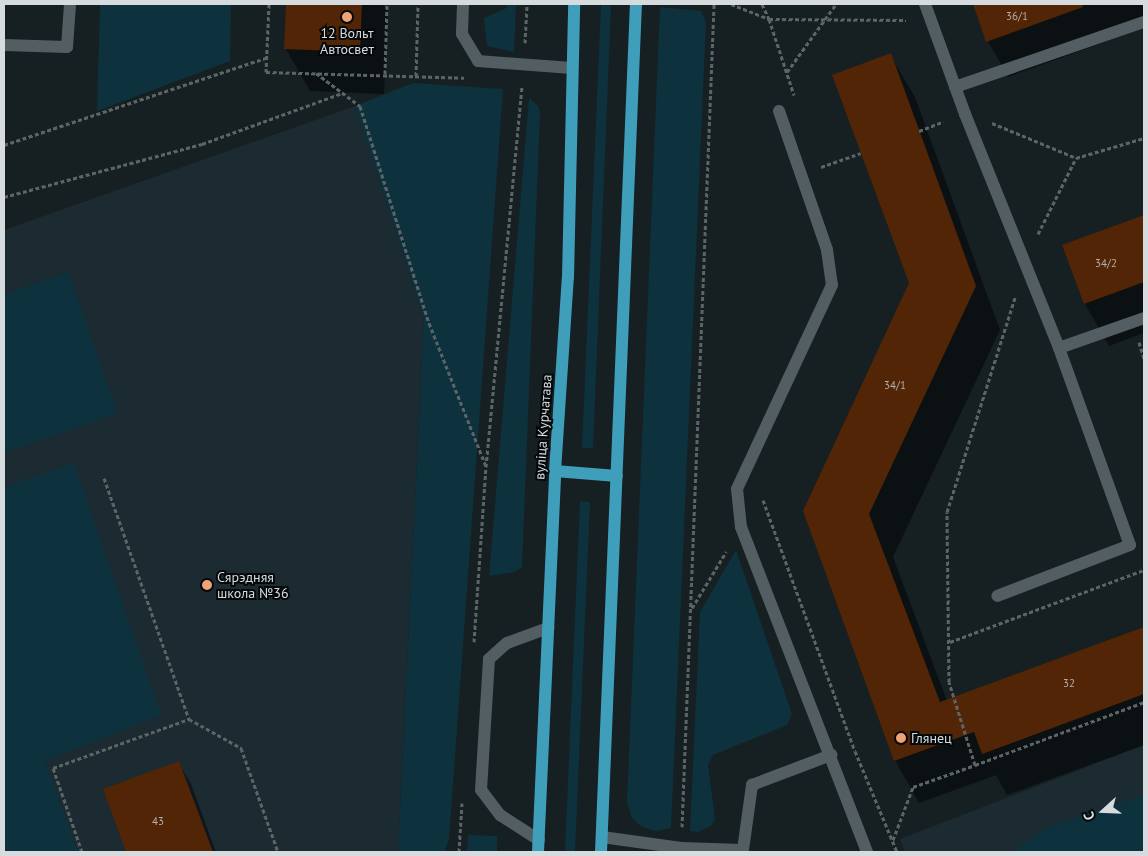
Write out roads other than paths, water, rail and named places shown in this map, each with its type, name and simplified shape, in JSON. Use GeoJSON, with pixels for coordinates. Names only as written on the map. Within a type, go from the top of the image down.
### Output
{"type":"FeatureCollection","features":[{"type":"Feature","properties":{"kind":"main road","name":"вуліца Курчатава"},"geometry":{"type":"LineString","coordinates":[[538,846],[555,471],[568,276],[574,4]]}},
{"type":"Feature","properties":{"kind":"main road"},"geometry":{"type":"LineString","coordinates":[[601,852],[636,4]]}},
{"type":"Feature","properties":{"kind":"main road"},"geometry":{"type":"LineString","coordinates":[[555,471],[617,476]]}},
{"type":"Feature","properties":{"kind":"lane"},"geometry":{"type":"LineString","coordinates":[[4,45],[67,47],[70,4]]}},
{"type":"Feature","properties":{"kind":"lane"},"geometry":{"type":"LineString","coordinates":[[463,4],[462,34],[478,61],[572,68]]}},
{"type":"Feature","properties":{"kind":"lane"},"geometry":{"type":"LineString","coordinates":[[925,4],[955,87],[1059,348],[1130,546],[997,596]]}},
{"type":"Feature","properties":{"kind":"lane"},"geometry":{"type":"LineString","coordinates":[[955,87],[1144,22]]}},
{"type":"Feature","properties":{"kind":"lane"},"geometry":{"type":"LineString","coordinates":[[779,111],[827,250],[832,285],[738,489],[741,527],[868,852]]}},
{"type":"Feature","properties":{"kind":"lane"},"geometry":{"type":"LineString","coordinates":[[1059,348],[1144,318]]}},
{"type":"Feature","properties":{"kind":"lane"},"geometry":{"type":"LineString","coordinates":[[538,846],[500,815],[481,790],[489,659],[507,643],[548,628]]}},
{"type":"Feature","properties":{"kind":"lane"},"geometry":{"type":"LineString","coordinates":[[602,837],[681,848],[742,851],[752,785],[831,755]]}},
{"type":"Feature","properties":{"kind":"place","name":"12 Вольт Автосвет"},"geometry":{"type":"Point","coordinates":[347,17]}},
{"type":"Feature","properties":{"kind":"place","name":"Сярэдняя школа №36"},"geometry":{"type":"Point","coordinates":[207,585]}},
{"type":"Feature","properties":{"kind":"place","name":"Глянец"},"geometry":{"type":"Point","coordinates":[901,738]}}]}
